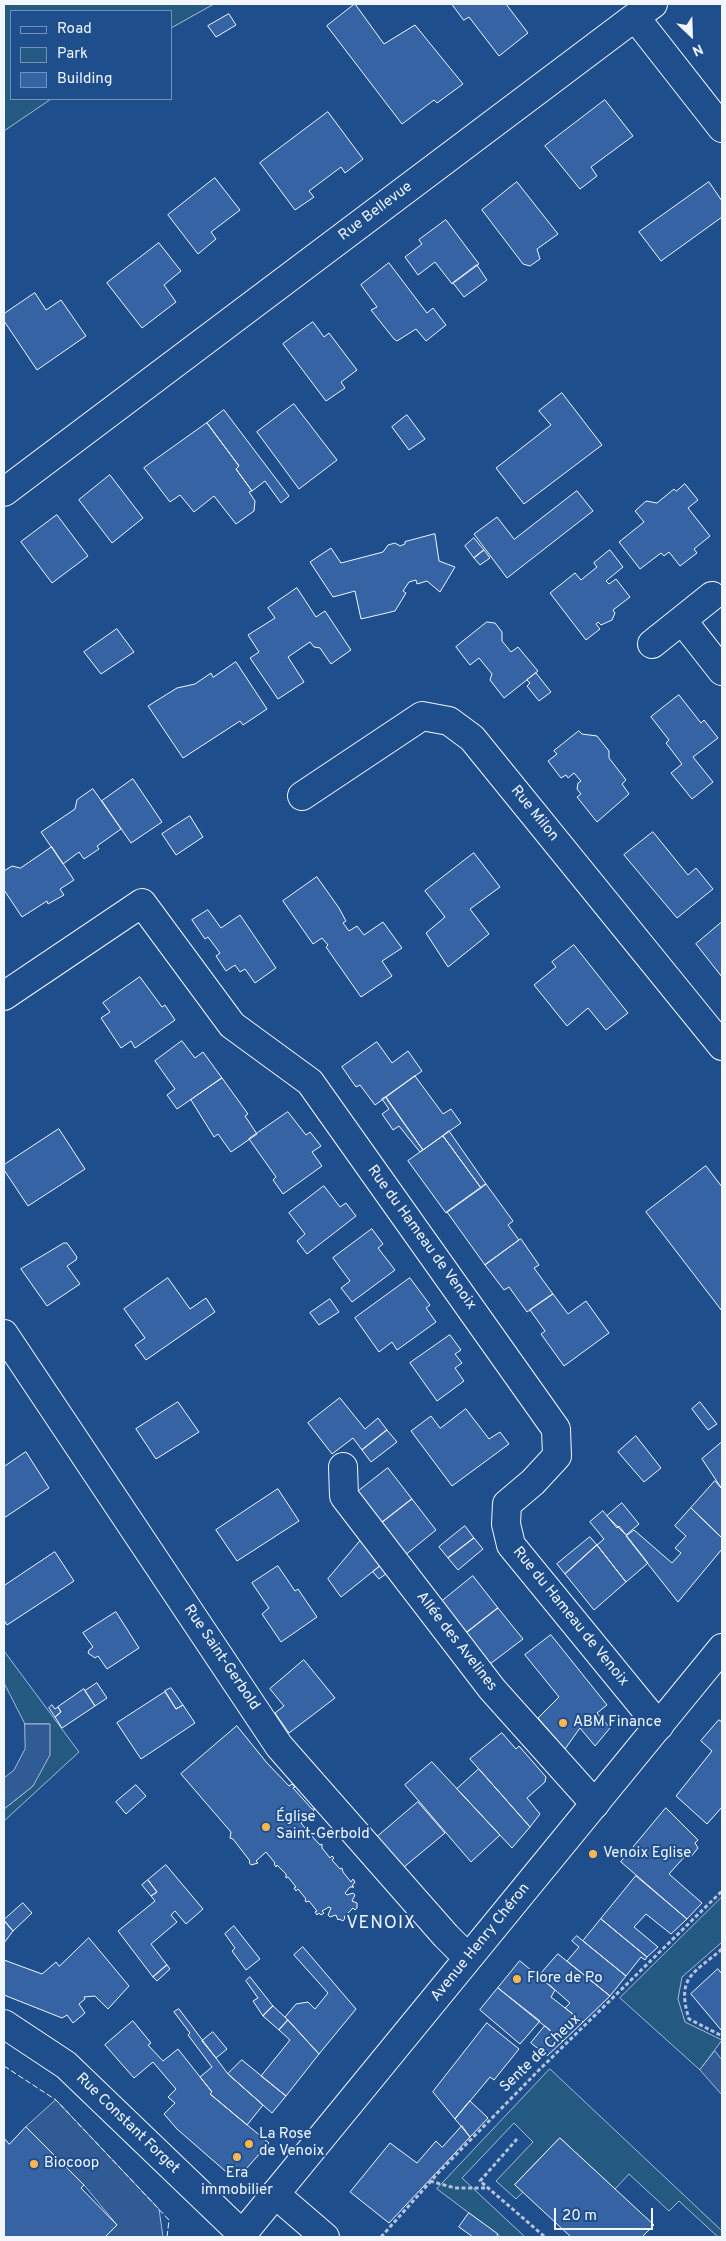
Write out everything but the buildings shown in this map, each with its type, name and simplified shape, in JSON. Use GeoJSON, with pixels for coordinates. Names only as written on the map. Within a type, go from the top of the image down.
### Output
{"type":"FeatureCollection","features":[{"type":"Feature","properties":{"kind":"street","name":"Rue Bellevue"},"geometry":{"type":"LineString","coordinates":[[4,492],[644,10],[722,128]]}},
{"type":"Feature","properties":{"kind":"street"},"geometry":{"type":"LineString","coordinates":[[652,644],[712,596]]}},
{"type":"Feature","properties":{"kind":"street"},"geometry":{"type":"LineString","coordinates":[[682,620],[722,671]]}},
{"type":"Feature","properties":{"kind":"street","name":"Rue Milon"},"geometry":{"type":"LineString","coordinates":[[302,796],[422,716],[449,721],[472,738],[722,1046]]}},
{"type":"Feature","properties":{"kind":"street","name":"Rue du Hameau de Venoix"},"geometry":{"type":"LineString","coordinates":[[4,996],[142,903],[232,1025],[310,1082],[556,1428],[557,1456],[533,1482],[507,1504],[506,1524],[511,1545],[659,1726]]}},
{"type":"Feature","properties":{"kind":"street","name":"Rue Saint-Gerbold"},"geometry":{"type":"LineString","coordinates":[[4,1334],[279,1746],[446,1936],[468,1958]]}},
{"type":"Feature","properties":{"kind":"street","name":"Allée des Avelines"},"geometry":{"type":"LineString","coordinates":[[343,1467],[344,1496],[492,1689],[595,1804]]}},
{"type":"Feature","properties":{"kind":"street","name":"Avenue Henry Chéron"},"geometry":{"type":"LineString","coordinates":[[241,2236],[722,1648]]}},
{"type":"Feature","properties":{"kind":"street","name":"Rue Constant Forget"},"geometry":{"type":"LineString","coordinates":[[4,2024],[66,2065],[241,2236]]}},
{"type":"Feature","properties":{"kind":"street"},"geometry":{"type":"LineString","coordinates":[[275,2194],[325,2237]]}},
{"type":"Feature","properties":{"kind":"path","name":"Sente de Cheux"},"geometry":{"type":"LineString","coordinates":[[381,2237],[430,2181],[540,2069],[722,1891]]}},
{"type":"Feature","properties":{"kind":"path"},"geometry":{"type":"LineString","coordinates":[[722,1949],[686,1980],[683,1999],[689,2019],[722,2036]]}},
{"type":"Feature","properties":{"kind":"path"},"geometry":{"type":"LineString","coordinates":[[516,2139],[480,2181],[545,2237]]}},
{"type":"Feature","properties":{"kind":"path"},"geometry":{"type":"LineString","coordinates":[[430,2181],[454,2188],[488,2188]]}},
{"type":"Feature","properties":{"kind":"green space"},"geometry":{"type":"Polygon","coordinates":[[[4,4],[214,4],[172,27],[172,10],[10,10],[10,100],[50,100],[4,131],[4,4]]]}},
{"type":"Feature","properties":{"kind":"green space"},"geometry":{"type":"Polygon","coordinates":[[[4,1651],[79,1752],[4,1821],[4,1809],[33,1786],[50,1724],[25,1724],[4,1683],[4,1651]]]}},
{"type":"Feature","properties":{"kind":"green space"},"geometry":{"type":"Polygon","coordinates":[[[722,1897],[722,1942],[682,1977],[678,1999],[685,2022],[722,2040],[700,2070],[620,1998],[722,1897]]]}},
{"type":"Feature","properties":{"kind":"green space"},"geometry":{"type":"Polygon","coordinates":[[[550,2069],[722,2231],[722,2237],[718,2237],[679,2201],[669,2211],[629,2174],[615,2189],[560,2138],[515,2184],[523,2192],[516,2199],[496,2181],[533,2142],[514,2123],[462,2178],[525,2237],[501,2237],[437,2189],[550,2069]]]}},
{"type":"Feature","properties":{"kind":"shaded area"},"geometry":{"type":"Polygon","coordinates":[[[25,1724],[50,1724],[50,1755],[33,1786],[4,1809],[4,1778],[14,1770],[25,1749],[25,1724]]]}},
{"type":"Feature","properties":{"kind":"shaded area"},"geometry":{"type":"Polygon","coordinates":[[[715,2051],[722,2060],[722,2095],[700,2070],[715,2051]]]}},
{"type":"Feature","properties":{"kind":"shaded area"},"geometry":{"type":"Polygon","coordinates":[[[56,2100],[159,2209],[163,2237],[105,2237],[117,2225],[84,2185],[26,2127],[56,2100]]]}},
{"type":"Feature","properties":{"kind":"fence"},"geometry":{"type":"LineString","coordinates":[[4,2066],[56,2100],[169,2220],[167,2237]]}},
{"type":"Feature","properties":{"kind":"place","name":"ABM Finance"},"geometry":{"type":"Point","coordinates":[563,1723]}},
{"type":"Feature","properties":{"kind":"place","name":"Église Saint-Gerbold"},"geometry":{"type":"Point","coordinates":[266,1827]}},
{"type":"Feature","properties":{"kind":"place","name":"Venoix Eglise"},"geometry":{"type":"Point","coordinates":[593,1854]}},
{"type":"Feature","properties":{"kind":"place","name":"Flore de Po"},"geometry":{"type":"Point","coordinates":[517,1979]}},
{"type":"Feature","properties":{"kind":"place","name":"La Rose de Venoix"},"geometry":{"type":"Point","coordinates":[249,2144]}},
{"type":"Feature","properties":{"kind":"place","name":"Era immobilier"},"geometry":{"type":"Point","coordinates":[237,2157]}},
{"type":"Feature","properties":{"kind":"place","name":"Biocoop"},"geometry":{"type":"Point","coordinates":[34,2164]}},
{"type":"Feature","properties":{"kind":"district","name":"VENOIX"},"geometry":{"type":"Point","coordinates":[381,1924]}}]}
